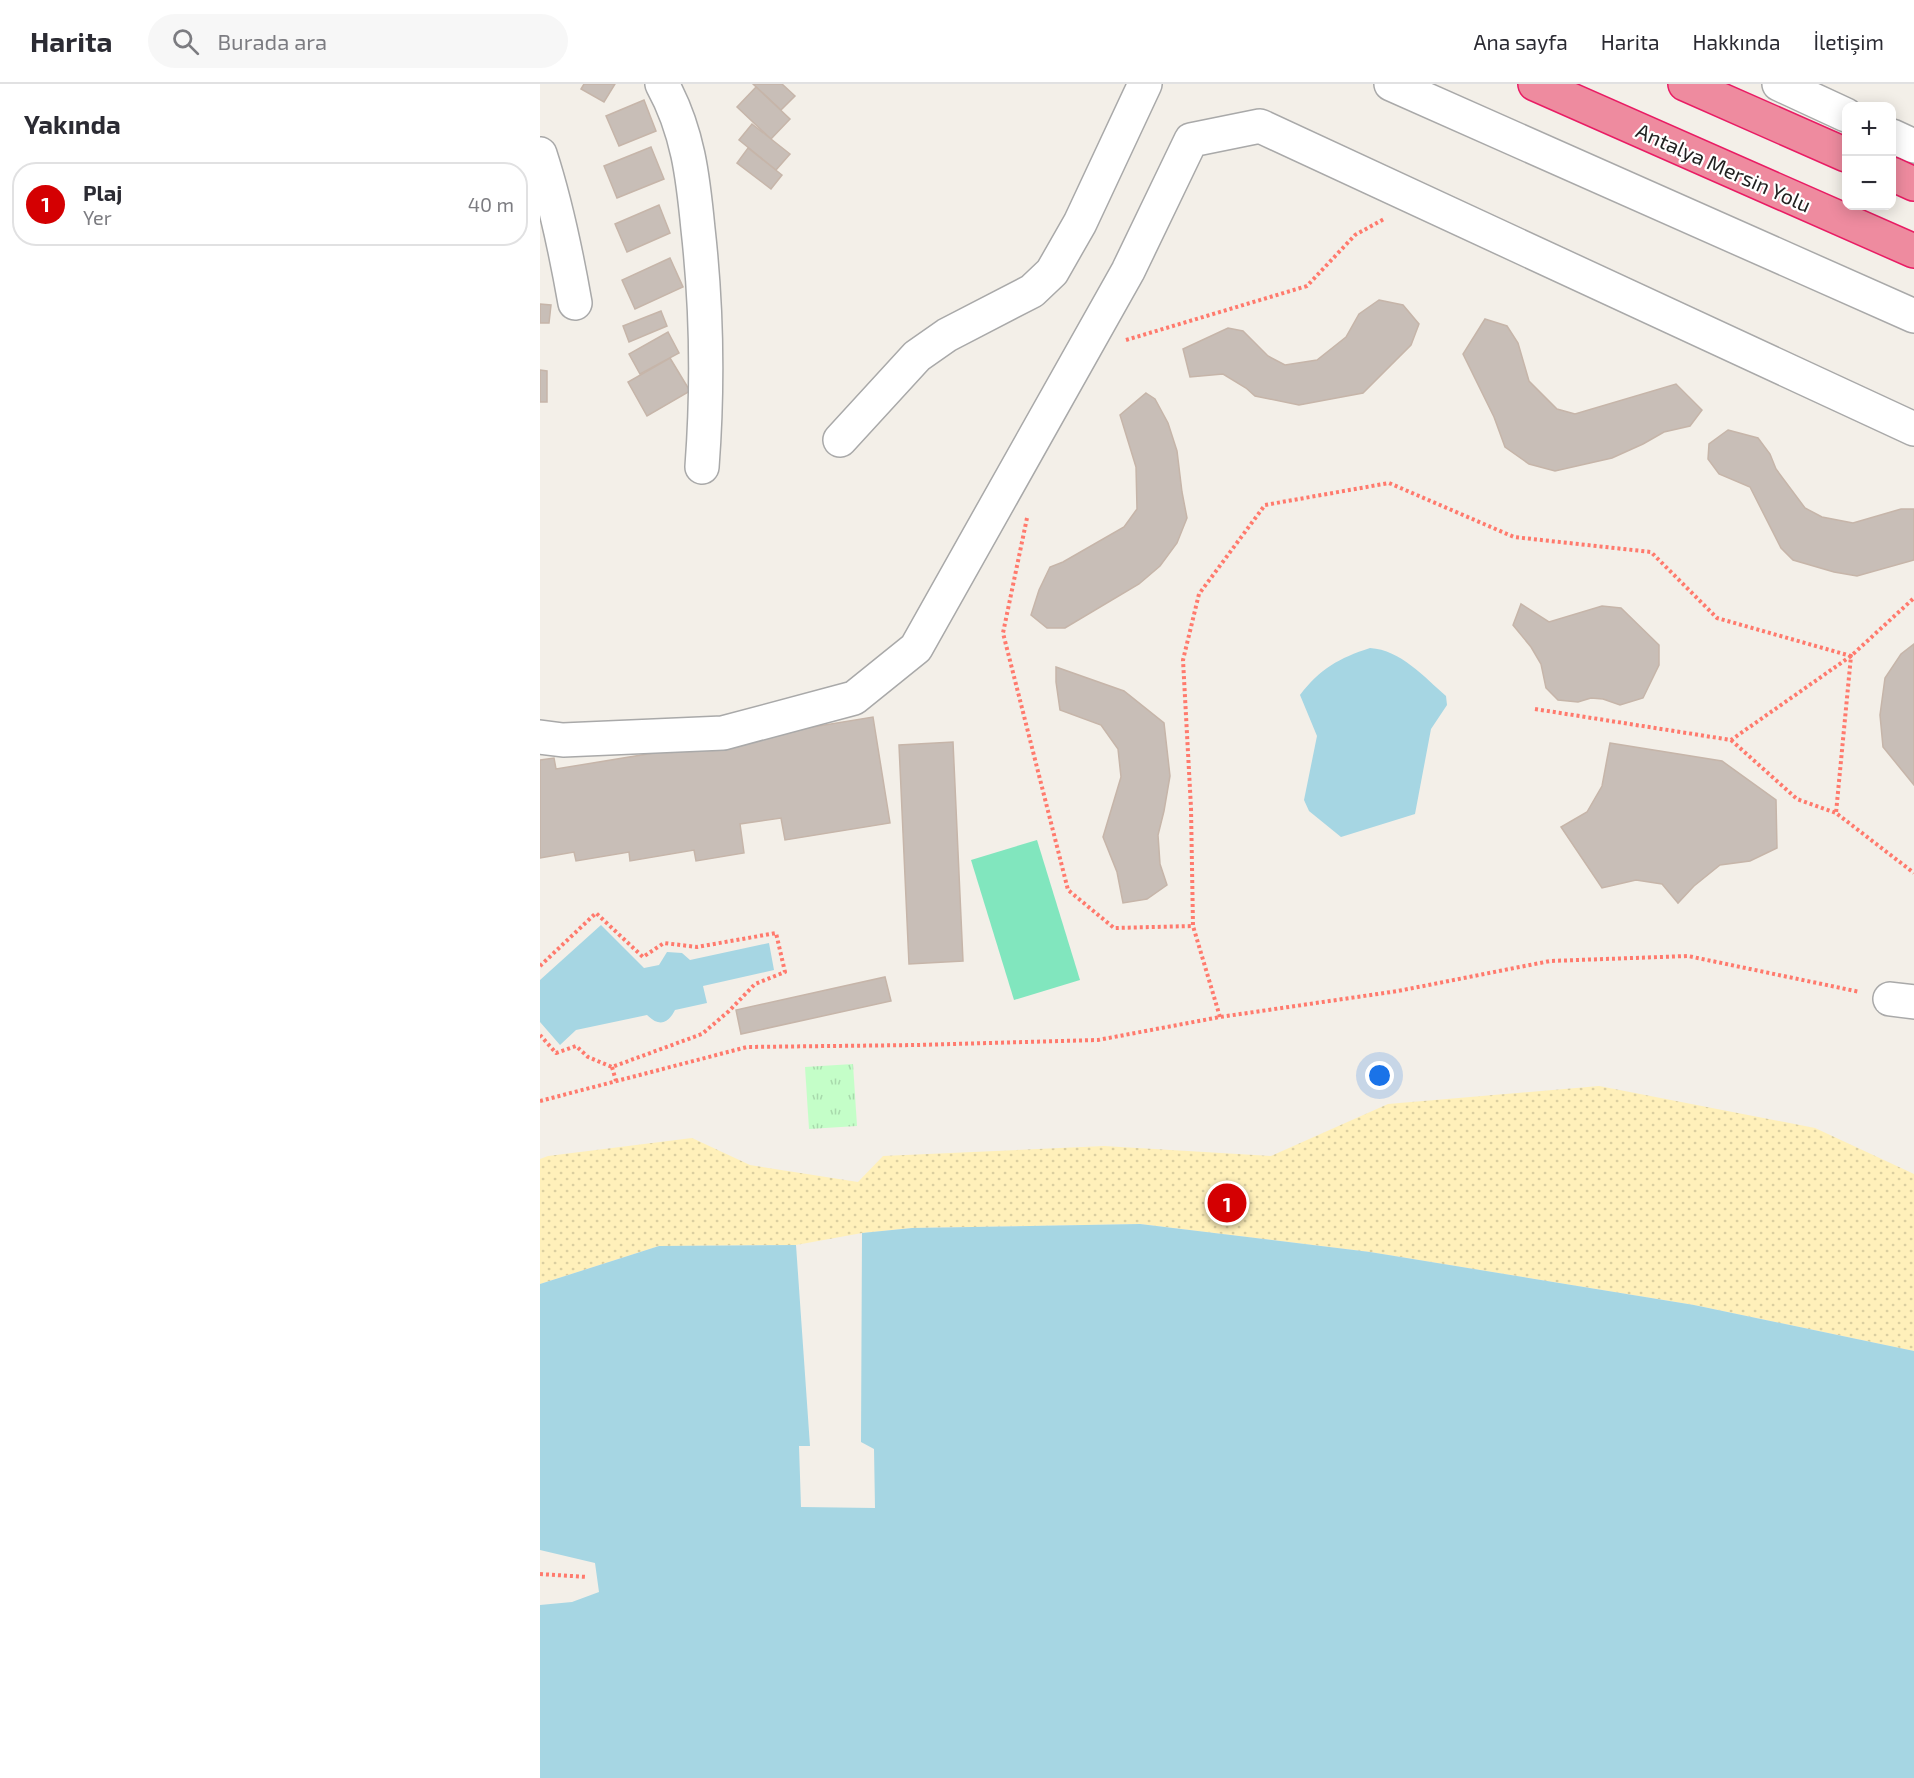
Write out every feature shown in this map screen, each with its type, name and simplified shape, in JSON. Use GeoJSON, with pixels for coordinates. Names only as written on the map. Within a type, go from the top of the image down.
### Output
{"type":"FeatureCollection","features":[{"type":"Feature","properties":{"kind":"highway","name":"Antalya Mersin Yolu"},"geometry":{"type":"LineString","coordinates":[[1535,84],[1914,251]]}},
{"type":"Feature","properties":{"kind":"highway"},"geometry":{"type":"LineString","coordinates":[[1685,84],[1842,153]]}},
{"type":"Feature","properties":{"kind":"highway"},"geometry":{"type":"LineString","coordinates":[[1896,176],[1914,184]]}},
{"type":"Feature","properties":{"kind":"street"},"geometry":{"type":"LineString","coordinates":[[662,84],[680,121],[688,152],[702,265],[707,346],[702,467]]}},
{"type":"Feature","properties":{"kind":"street"},"geometry":{"type":"LineString","coordinates":[[840,440],[917,356],[947,335],[1032,291],[1052,272],[1080,224],[1145,84]]}},
{"type":"Feature","properties":{"kind":"street"},"geometry":{"type":"LineString","coordinates":[[1391,84],[1914,316]]}},
{"type":"Feature","properties":{"kind":"street"},"geometry":{"type":"LineString","coordinates":[[1779,84],[1842,113]]}},
{"type":"Feature","properties":{"kind":"street"},"geometry":{"type":"LineString","coordinates":[[540,737],[563,740],[723,733],[854,698],[915,648],[1128,271],[1191,140],[1260,126],[1914,429]]}},
{"type":"Feature","properties":{"kind":"street"},"geometry":{"type":"LineString","coordinates":[[1896,138],[1914,146]]}},
{"type":"Feature","properties":{"kind":"street"},"geometry":{"type":"LineString","coordinates":[[540,154],[566,250],[575,303]]}},
{"type":"Feature","properties":{"kind":"path"},"geometry":{"type":"LineString","coordinates":[[1125,340],[1307,286],[1355,235],[1419,199]]}},
{"type":"Feature","properties":{"kind":"path"},"geometry":{"type":"LineString","coordinates":[[1220,1017],[1193,926],[1191,808],[1184,660],[1199,594],[1264,505],[1389,483],[1514,537],[1652,552],[1717,618],[1851,656]]}},
{"type":"Feature","properties":{"kind":"path"},"geometry":{"type":"LineString","coordinates":[[1029,511],[1003,633],[1068,890],[1114,928],[1193,926]]}},
{"type":"Feature","properties":{"kind":"path"},"geometry":{"type":"LineString","coordinates":[[1731,740],[1851,656],[1914,598]]}},
{"type":"Feature","properties":{"kind":"path"},"geometry":{"type":"LineString","coordinates":[[1836,813],[1851,656]]}},
{"type":"Feature","properties":{"kind":"path"},"geometry":{"type":"LineString","coordinates":[[1535,709],[1731,740],[1797,799],[1836,813],[1914,873]]}},
{"type":"Feature","properties":{"kind":"path"},"geometry":{"type":"LineString","coordinates":[[540,966],[596,913],[643,957],[664,943],[697,947],[776,933],[785,972],[755,984],[702,1034],[612,1066],[588,1058],[576,1046],[556,1053],[540,1035]]}},
{"type":"Feature","properties":{"kind":"path"},"geometry":{"type":"LineString","coordinates":[[540,1101],[747,1047],[1098,1040],[1220,1017],[1398,991],[1550,961],[1688,956],[1902,1000]]}},
{"type":"Feature","properties":{"kind":"path"},"geometry":{"type":"LineString","coordinates":[[612,1066],[616,1081]]}},
{"type":"Feature","properties":{"kind":"path"},"geometry":{"type":"LineString","coordinates":[[540,1574],[587,1577]]}},
{"type":"Feature","properties":{"kind":"sand"},"geometry":{"type":"Polygon","coordinates":[[[1599,1086],[1815,1128],[1914,1174],[1914,1351],[1694,1305],[1370,1252],[1140,1224],[912,1228],[862,1233],[796,1245],[659,1246],[540,1284],[540,1159],[548,1156],[692,1138],[750,1165],[858,1182],[883,1156],[1104,1146],[1271,1156],[1388,1104],[1599,1086]]]}},
{"type":"Feature","properties":{"kind":"green space"},"geometry":{"type":"Polygon","coordinates":[[[1037,840],[1080,980],[1014,1000],[971,860],[1037,840]]]}},
{"type":"Feature","properties":{"kind":"green space"},"geometry":{"type":"Polygon","coordinates":[[[853,1064],[857,1126],[809,1129],[805,1067],[853,1064]]]}},
{"type":"Feature","properties":{"kind":"water"},"geometry":{"type":"Polygon","coordinates":[[[1370,648],[1402,659],[1446,696],[1447,705],[1431,729],[1415,814],[1341,837],[1309,811],[1304,800],[1317,736],[1300,695],[1323,671],[1349,656],[1370,648]]]}},
{"type":"Feature","properties":{"kind":"water"},"geometry":{"type":"Polygon","coordinates":[[[601,925],[644,968],[659,965],[667,952],[682,953],[690,960],[769,943],[774,970],[703,986],[707,1003],[675,1010],[666,1021],[655,1021],[647,1015],[576,1030],[560,1045],[540,1022],[540,980],[601,925]]]}},
{"type":"Feature","properties":{"kind":"water"},"geometry":{"type":"Polygon","coordinates":[[[1140,1224],[1370,1252],[1694,1305],[1914,1351],[1914,1778],[540,1778],[540,1605],[572,1602],[599,1592],[595,1563],[540,1550],[540,1284],[659,1246],[796,1245],[810,1446],[799,1446],[801,1507],[875,1508],[874,1449],[861,1442],[862,1233],[912,1228],[1140,1224]]]}},
{"type":"Feature","properties":{"kind":"building"},"geometry":{"type":"Polygon","coordinates":[[[584,84],[615,84],[604,102],[581,89],[584,84]]]}},
{"type":"Feature","properties":{"kind":"building"},"geometry":{"type":"Polygon","coordinates":[[[753,84],[782,84],[795,96],[781,110],[753,84]]]}},
{"type":"Feature","properties":{"kind":"building"},"geometry":{"type":"Polygon","coordinates":[[[756,87],[790,119],[771,139],[737,107],[756,87]]]}},
{"type":"Feature","properties":{"kind":"building"},"geometry":{"type":"Polygon","coordinates":[[[644,100],[656,131],[619,146],[606,116],[644,100]]]}},
{"type":"Feature","properties":{"kind":"building"},"geometry":{"type":"Polygon","coordinates":[[[752,124],[790,154],[776,170],[739,140],[752,124]]]}},
{"type":"Feature","properties":{"kind":"building"},"geometry":{"type":"Polygon","coordinates":[[[651,147],[664,179],[617,198],[604,166],[651,147]]]}},
{"type":"Feature","properties":{"kind":"building"},"geometry":{"type":"Polygon","coordinates":[[[748,148],[782,175],[771,189],[737,163],[748,148]]]}},
{"type":"Feature","properties":{"kind":"building"},"geometry":{"type":"Polygon","coordinates":[[[659,205],[670,233],[627,252],[615,224],[659,205]]]}},
{"type":"Feature","properties":{"kind":"building"},"geometry":{"type":"Polygon","coordinates":[[[670,258],[683,287],[635,309],[622,280],[670,258]]]}},
{"type":"Feature","properties":{"kind":"building"},"geometry":{"type":"Polygon","coordinates":[[[1379,300],[1403,305],[1419,324],[1411,345],[1363,393],[1299,405],[1255,396],[1223,374],[1190,377],[1183,349],[1228,328],[1243,331],[1268,356],[1285,365],[1317,360],[1346,337],[1359,314],[1379,300]]]}},
{"type":"Feature","properties":{"kind":"building"},"geometry":{"type":"Polygon","coordinates":[[[540,304],[551,305],[549,323],[540,323],[540,304]]]}},
{"type":"Feature","properties":{"kind":"building"},"geometry":{"type":"Polygon","coordinates":[[[661,311],[667,326],[629,342],[623,326],[661,311]]]}},
{"type":"Feature","properties":{"kind":"building"},"geometry":{"type":"Polygon","coordinates":[[[1485,319],[1507,326],[1518,343],[1529,381],[1557,409],[1575,414],[1676,384],[1702,410],[1690,426],[1664,432],[1612,458],[1555,471],[1529,464],[1505,447],[1494,417],[1463,354],[1485,319]]]}},
{"type":"Feature","properties":{"kind":"building"},"geometry":{"type":"Polygon","coordinates":[[[668,332],[679,353],[640,374],[629,354],[668,332]]]}},
{"type":"Feature","properties":{"kind":"building"},"geometry":{"type":"Polygon","coordinates":[[[670,358],[690,391],[647,416],[628,382],[670,358]]]}},
{"type":"Feature","properties":{"kind":"building"},"geometry":{"type":"Polygon","coordinates":[[[540,370],[547,371],[547,402],[540,402],[540,370]]]}},
{"type":"Feature","properties":{"kind":"building"},"geometry":{"type":"Polygon","coordinates":[[[1146,393],[1155,399],[1168,423],[1177,451],[1187,518],[1177,543],[1160,566],[1139,584],[1065,628],[1047,628],[1031,615],[1050,567],[1124,527],[1137,509],[1136,467],[1120,415],[1146,393]]]}},
{"type":"Feature","properties":{"kind":"building"},"geometry":{"type":"Polygon","coordinates":[[[1728,430],[1758,438],[1770,454],[1776,469],[1805,508],[1822,517],[1853,523],[1901,509],[1914,509],[1914,560],[1857,576],[1793,560],[1781,548],[1750,487],[1719,474],[1708,459],[1709,444],[1728,430]]]}},
{"type":"Feature","properties":{"kind":"building"},"geometry":{"type":"Polygon","coordinates":[[[1521,604],[1549,622],[1602,606],[1621,608],[1659,645],[1659,665],[1643,698],[1620,705],[1603,699],[1591,698],[1578,702],[1558,700],[1546,688],[1541,664],[1531,647],[1513,625],[1521,604]]]}},
{"type":"Feature","properties":{"kind":"building"},"geometry":{"type":"Polygon","coordinates":[[[1914,644],[1914,785],[1883,747],[1880,715],[1885,678],[1901,654],[1914,644]]]}},
{"type":"Feature","properties":{"kind":"building"},"geometry":{"type":"Polygon","coordinates":[[[1056,667],[1124,691],[1164,723],[1170,776],[1158,835],[1160,864],[1167,885],[1147,899],[1123,903],[1117,872],[1103,837],[1121,777],[1118,749],[1101,725],[1060,710],[1056,667]]]}},
{"type":"Feature","properties":{"kind":"building"},"geometry":{"type":"Polygon","coordinates":[[[873,717],[890,823],[785,840],[781,818],[740,824],[744,853],[696,861],[694,850],[630,861],[629,852],[576,861],[574,852],[540,858],[540,760],[554,758],[556,769],[873,717]]]}},
{"type":"Feature","properties":{"kind":"building"},"geometry":{"type":"Polygon","coordinates":[[[953,742],[963,961],[909,964],[899,745],[953,742]]]}},
{"type":"Feature","properties":{"kind":"building"},"geometry":{"type":"Polygon","coordinates":[[[1610,743],[1722,761],[1776,800],[1777,848],[1750,861],[1720,865],[1694,886],[1678,903],[1662,884],[1636,880],[1602,888],[1561,827],[1587,812],[1602,786],[1610,743]]]}},
{"type":"Feature","properties":{"kind":"building"},"geometry":{"type":"Polygon","coordinates":[[[885,977],[891,1001],[741,1034],[736,1010],[885,977]]]}},
{"type":"Feature","properties":{"kind":"place","name":"Plaj"},"geometry":{"type":"Point","coordinates":[1227,1203]}}]}
